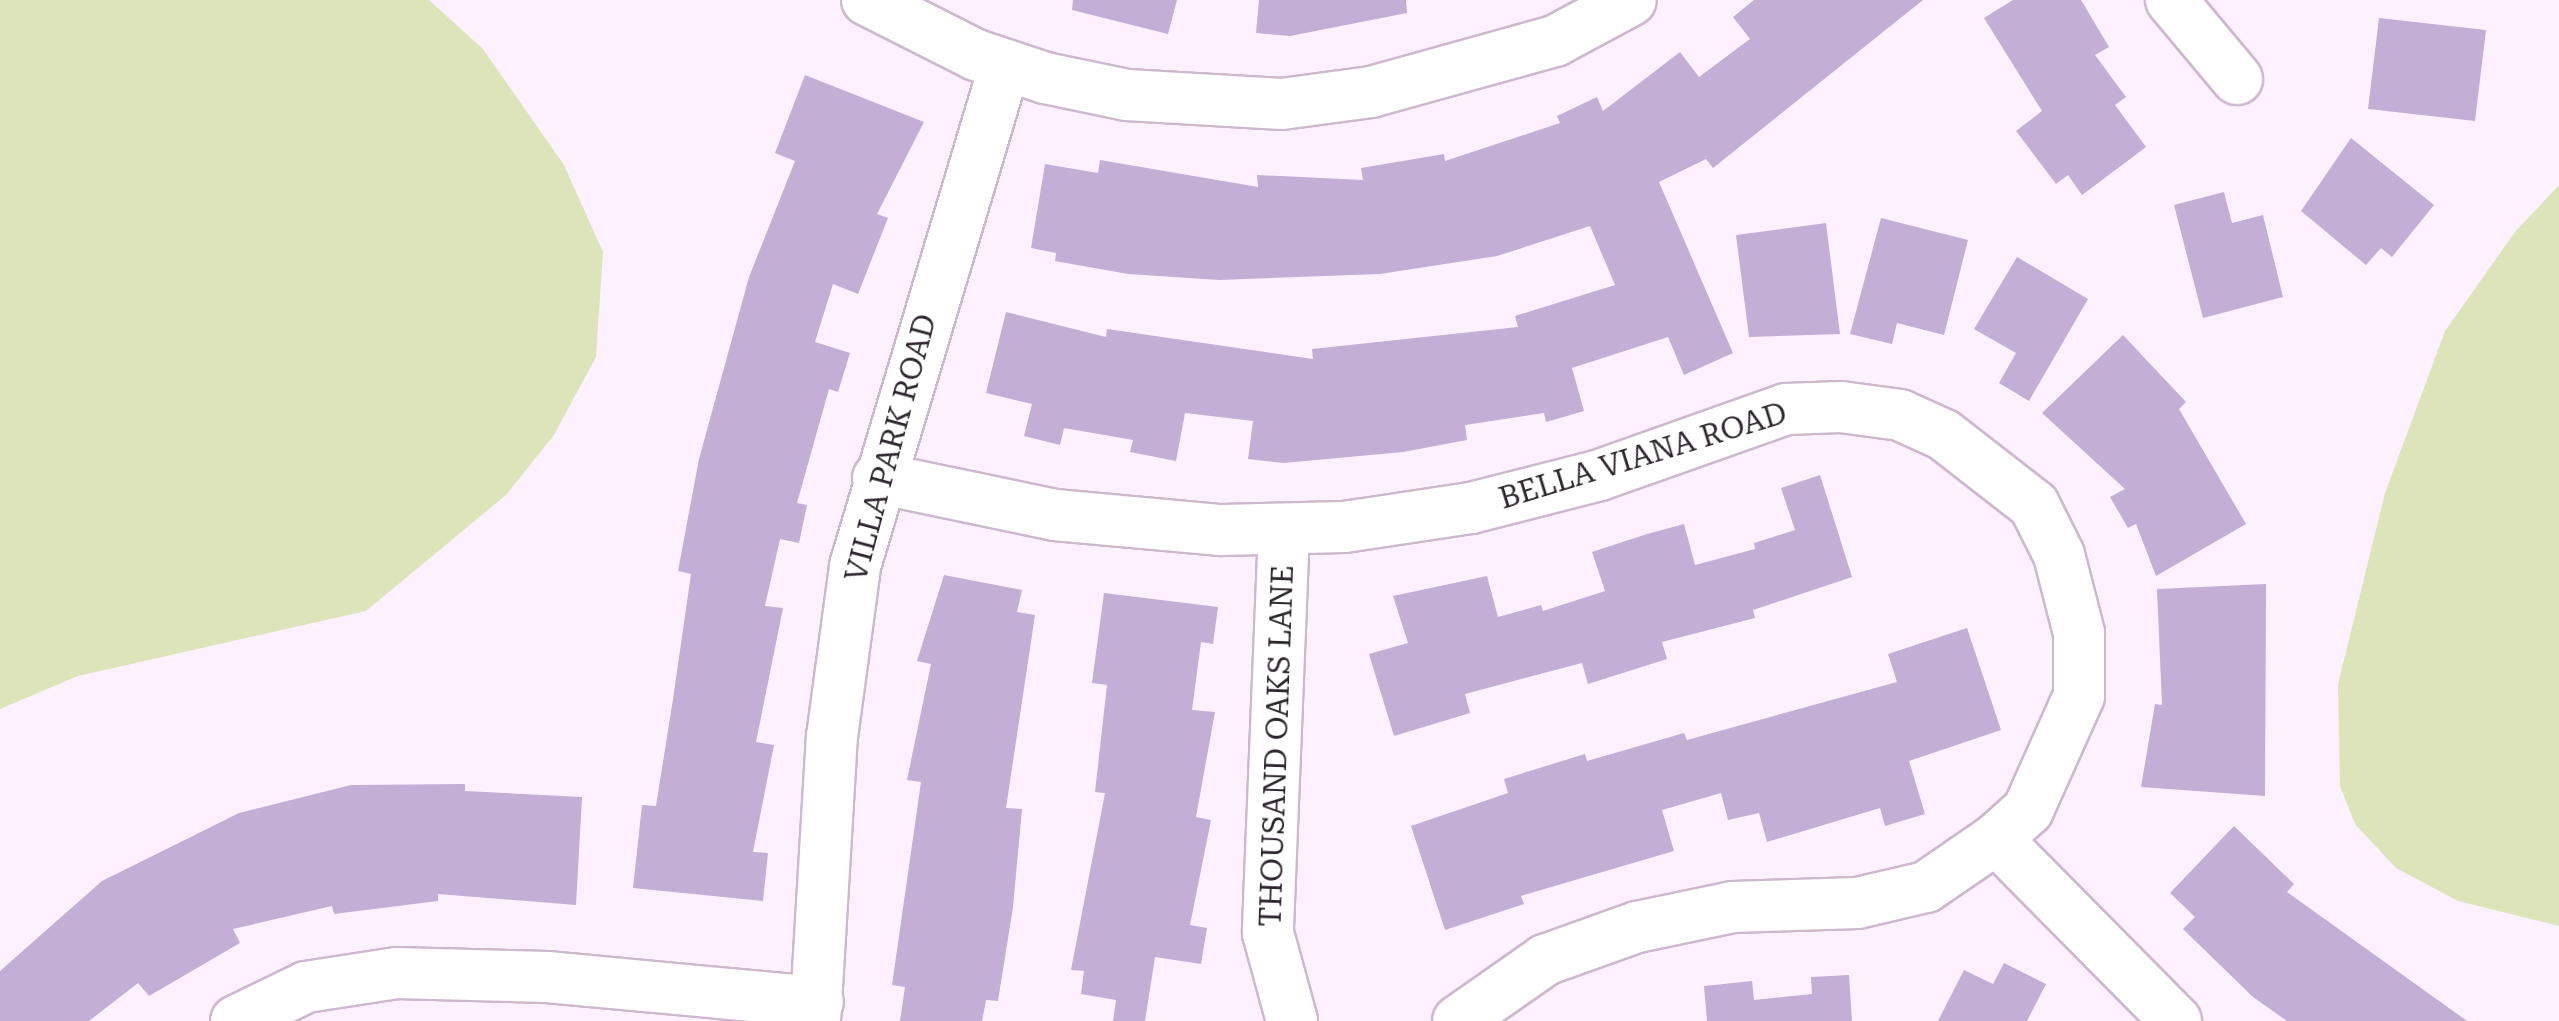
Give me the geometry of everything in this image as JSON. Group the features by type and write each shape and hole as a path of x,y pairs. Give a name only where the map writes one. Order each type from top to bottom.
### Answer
{"street":[{"path":"866,0 1006,65 1126,96 1282,104 1372,92 1556,41 1631,0"},
{"path":"2171,0 2237,78"},
{"name":"VILLA PARK ROAD","path":"817,1012 832,736 854,566 1006,65"},
{"name":"BELLA VIANA ROAD","path":"878,478 1055,515 1284,528 1472,508 1597,476 1786,409 1900,415 1944,435 2034,505 2059,555 2079,633 2079,696 2058,754 2028,810 1996,839 1926,887 1857,903 1734,907 1638,928 1545,960 1458,1021"},
{"name":"THOUSAND OAKS LANE","path":"1284,528 1268,933 1292,1021"},
{"path":"1996,839 2176,1021"},
{"path":"236,1021 306,987 397,973 547,977 817,1012"}],"green space":[{"path":"0,0 429,0 483,49 564,165 603,252 596,357 554,435 506,495 366,611 78,676 0,709"},
{"path":"2559,185 2559,926 2458,901 2396,868 2355,824 2340,786 2338,684 2385,493 2445,331 2515,232"}],"building":[{"path":"1073,0 1177,0 1168,34 1072,10"},
{"path":"1259,0 1406,0 1407,13 1290,36 1256,33"},
{"path":"1754,0 1923,0 1713,168 1706,159 1659,182 1733,353 1684,375 1668,337 1572,368 1584,411 1546,422 1544,413 1465,425 1467,440 1403,452 1284,463 1248,459 1253,421 1185,413 1176,461 1130,452 1133,440 1064,428 1060,445 1024,436 1032,404 986,393 1006,312 1106,337 1107,329 1313,359 1312,349 1518,327 1515,316 1615,285 1590,226 1497,256 1380,274 1219,280 1128,274 1055,261 1056,253 1031,248 1045,164 1098,173 1100,160 1258,187 1257,175 1363,180 1361,168 1444,154 1445,161 1560,123 1557,116 1597,97 1603,111 1680,52 1699,77 1750,39 1733,17"},
{"path":"2013,0 2081,0 2109,47 2095,55 2126,97 2115,105 2146,147 2082,195 2068,175 2056,184 2016,131 2042,111 1984,18"},
{"path":"2379,18 2486,30 2475,121 2368,109"},
{"path":"805,75 924,122 877,214 888,218 858,294 833,284 815,342 850,353 838,392 829,389 797,503 807,505 799,543 780,539 765,606 783,608 756,742 774,745 753,852 768,853 763,901 633,888 642,805 656,806 673,699 691,574 678,571 699,459 749,277 795,161 775,153"},
{"path":"2351,138 2434,205 2392,257 2381,248 2366,265 2301,211"},
{"path":"2224,192 2232,223 2263,215 2283,297 2203,318 2174,205"},
{"path":"1881,218 1968,240 1944,335 1897,323 1892,344 1850,334"},
{"path":"1826,223 1840,334 1749,337 1736,235"},
{"path":"2017,257 2088,299 2029,401 1999,383 2016,353 1974,329"},
{"path":"2123,335 2186,402 2179,409 2246,524 2156,576 2136,524 2128,528 2110,497 2125,489 2042,413"},
{"path":"1820,475 1852,577 1753,610 1755,618 1662,642 1667,659 1588,684 1582,663 1465,694 1470,713 1394,736 1369,654 1408,643 1393,596 1487,576 1498,617 1541,605 1543,611 1605,591 1592,552 1647,534 1684,524 1695,565 1755,549 1754,543 1795,530 1781,488"},
{"path":"944,575 1022,590 1017,612 1035,615 1006,808 1022,809 1013,907 998,1001 986,1000 982,1021 900,1021 905,987 892,985 921,782 907,780 931,664 917,661"},
{"path":"2266,584 2265,796 2141,787 2155,704 2162,705 2157,589"},
{"path":"1104,593 1218,607 1213,644 1201,642 1192,710 1215,712 1196,817 1211,820 1190,925 1207,928 1201,964 1155,957 1145,1021 1113,1021 1116,1000 1081,994 1084,971 1071,970 1105,793 1095,792 1107,685 1092,683"},
{"path":"1967,628 2001,730 1909,761 1925,814 1885,826 1880,808 1767,842 1759,813 1728,820 1721,793 1662,810 1674,851 1521,896 1524,904 1445,930 1411,826 1508,793 1504,779 1585,754 1587,761 1684,733 1687,740 1897,682 1888,654"},
{"path":"465,784 465,791 582,797 576,905 438,894 438,901 334,914 332,906 233,929 240,943 149,996 138,983 89,1021 0,1021 0,971 102,881 239,813 351,785"},
{"path":"2234,826 2294,884 2287,892 2467,1021 2287,1021 2253,997 2183,929 2195,917 2170,893"},
{"path":"2004,963 2046,984 2027,1021 1938,1021 1964,970 1993,984"},
{"path":"1849,975 1852,1021 1707,1021 1704,986 1752,981 1754,1000 1812,994 1811,977"}]}
